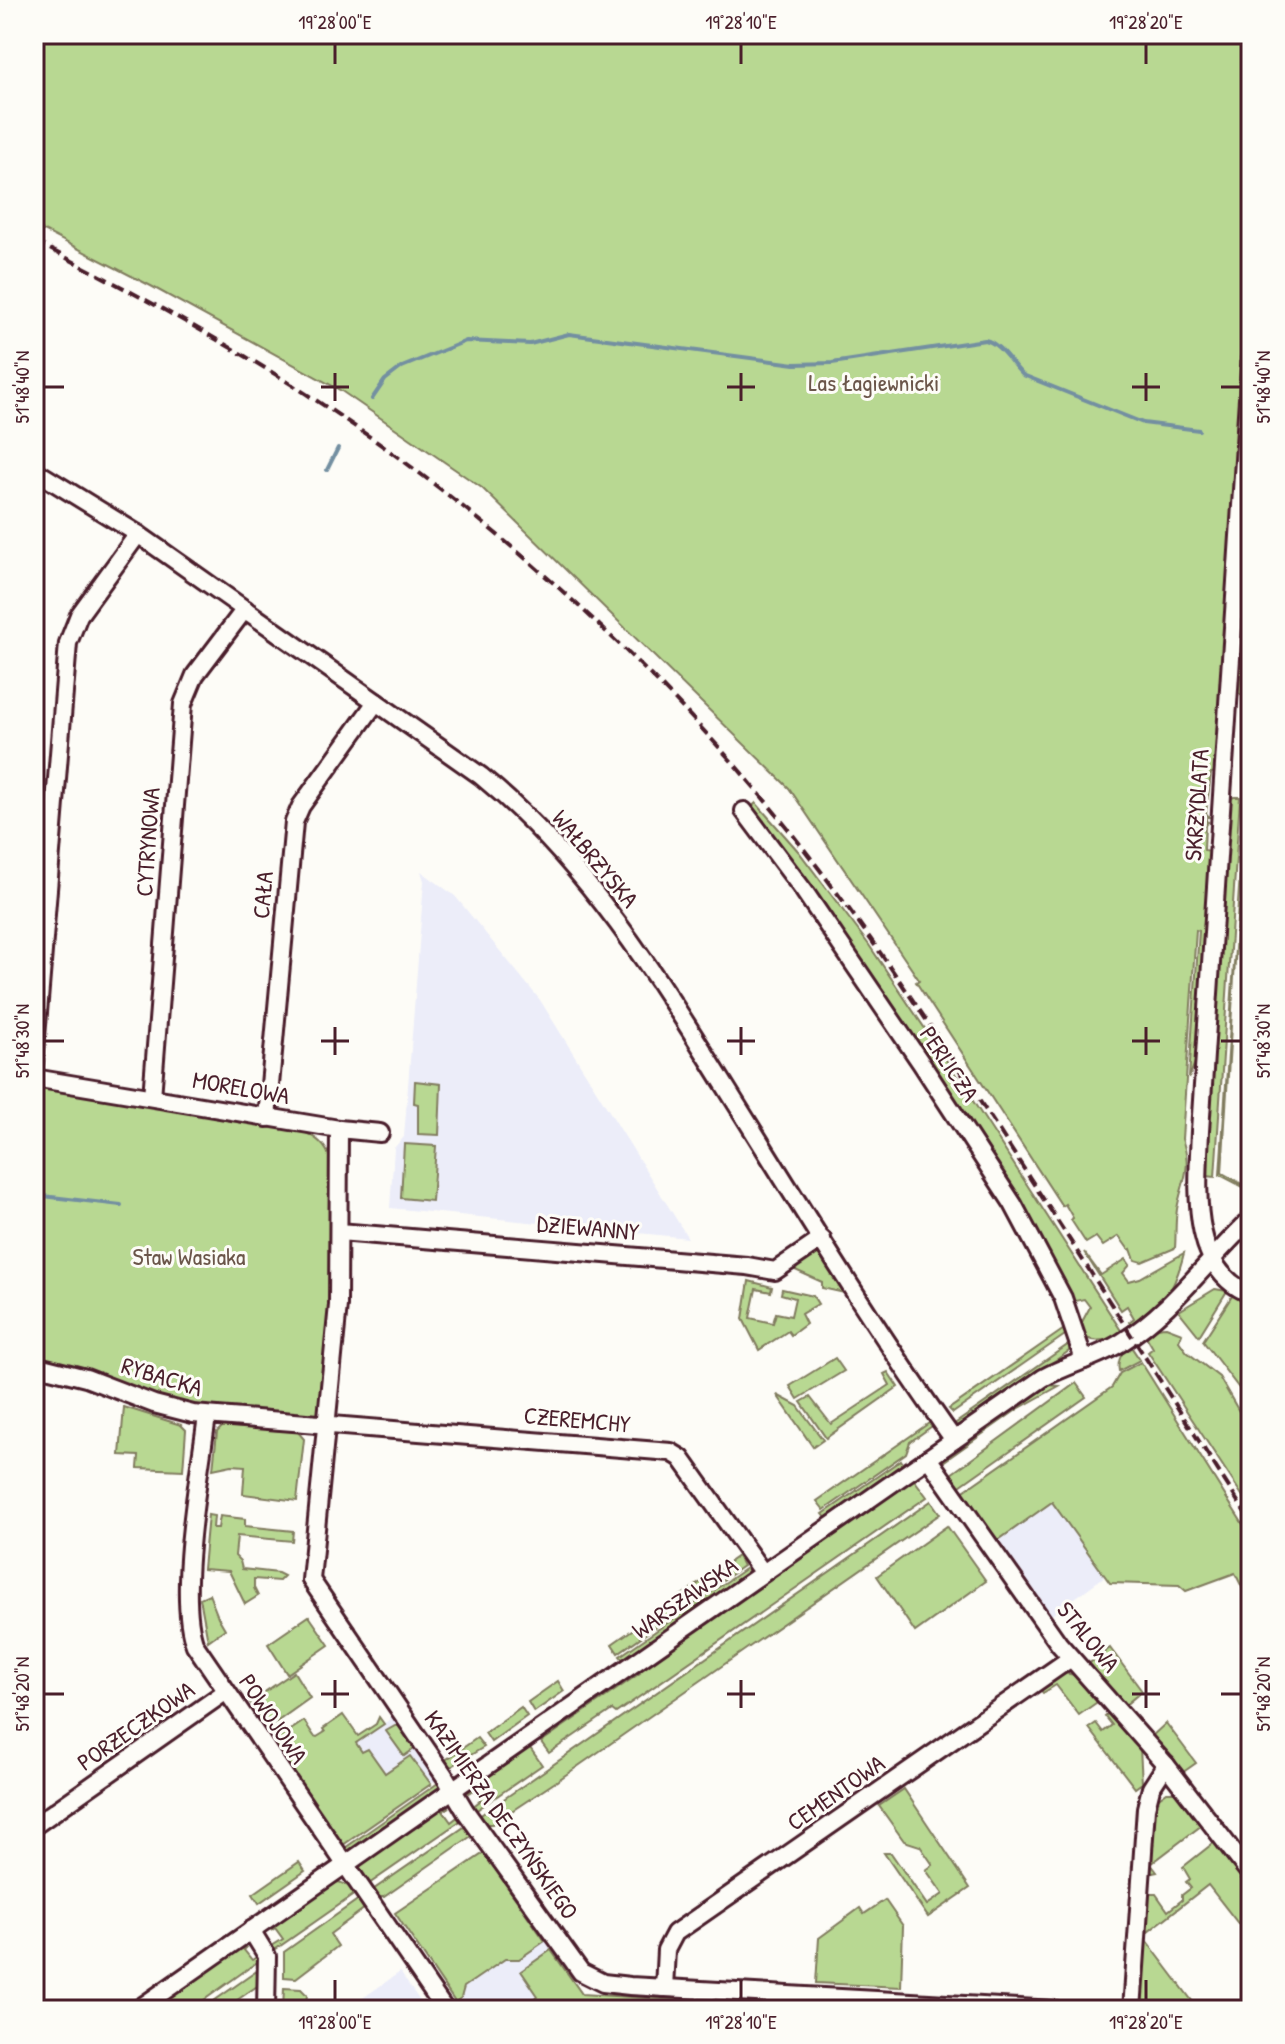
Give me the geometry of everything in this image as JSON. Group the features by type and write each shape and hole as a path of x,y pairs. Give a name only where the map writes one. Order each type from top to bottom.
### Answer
{"street":[{"name":"SKRZYDLATA","path":"1212,1258 1198,1210 1200,1131 1247,472 1251,353"},
{"name":"WAŁBRZYSKA","path":"34,470 138,534 481,776 519,807 572,865 654,973 822,1239 954,1440"},
{"path":"34,1062 68,643 79,615 138,534"},
{"name":"CYTRYNOWA","path":"152,1097 183,704 195,675 245,609"},
{"name":"CAŁA","path":"267,1118 294,822 301,806 376,702"},
{"name":"PERLICZA","path":"744,811 804,891 1013,1204 1063,1298 1084,1360"},
{"name":"MORELOWA","path":"34,1078 267,1118 380,1133"},
{"path":"339,1129 339,1232"},
{"name":"WARSZAWSKA","path":"137,2010 1043,1378 1120,1344 1177,1298 1251,1219"},
{"name":"DZIEWANNY","path":"339,1232 747,1266 775,1271 822,1239"},
{"name":"KAZIMIERZA DECZYŃSKIEGO","path":"339,1232 338,1305 311,1580 452,1790 581,1972 603,1983 664,1988 1055,2010"},
{"path":"1212,1258 1230,1284 1251,1294"},
{"name":"RYBACKA","path":"34,1365 97,1381 168,1408 207,1416 326,1425"},
{"name":"POWOJOWA","path":"207,1416 191,1548 188,1616 195,1645 445,2010"},
{"name":"CZEREMCHY","path":"326,1425 671,1452 681,1458 763,1573"},
{"name":"STALOWA","path":"928,1458 1071,1658 1166,1765 1251,1875"},
{"name":"CEMENTOWA","path":"664,1988 666,1950 675,1933 1071,1658"},
{"name":"PORZECZKOWA","path":"34,1826 225,1692"},
{"path":"1132,2010 1146,1808 1151,1788 1166,1765"},
{"path":"251,1930 267,1956 266,2010"}],"shaded area":[{"path":"421,871 455,896 540,1000 688,1238 390,1208 394,1148 404,1137 424,881"},
{"path":"1052,1501 1105,1576 1049,1617 997,1541"},
{"path":"392,1710 439,1778 398,1806 355,1743 389,1720"},
{"path":"484,1853 582,1994 624,1997 623,2010 460,2010 395,1913"},
{"path":"400,1972 426,2010 367,2010 360,2000"}],"green space":[{"name":"Las Łagiewnicki","path":"34,34 1251,34 1251,237 1216,772 1211,773 1206,813 1209,817 1206,817 1208,822 1205,825 1204,850 1211,851 1197,1057 1189,1078 1199,931 1196,930 1182,1139 1187,1167 1177,1209 1175,1248 1142,1262 1135,1260 1131,1249 1119,1236 1103,1246 1096,1237 1086,1243 1065,1204 1062,1206 916,982 919,980 789,788 482,488 340,390 34,226"},
{"path":"1241,651 1249,652 1246,696 1236,693"},
{"path":"1240,797 1215,1177 1207,1176 1207,1131 1229,800"},
{"path":"1245,798 1222,1173 1251,1191 1220,1175"},
{"path":"756,803 799,852 869,945 1122,1332 1131,1326 1129,1322 1134,1318 1127,1306 1121,1310 1084,1252 1101,1275 1126,1259 1130,1265 1123,1273 1129,1281 1184,1253 1169,1294 1148,1317 1124,1333 1111,1338 1087,1338 1077,1331 1090,1307 1084,1299 1070,1302 748,810"},
{"path":"415,1081 441,1084 439,1135 418,1134"},
{"name":"Staw Wasiaka","path":"34,1086 306,1133 323,1145 331,1164 334,1291 319,1414 316,1417 171,1402 34,1358"},
{"path":"404,1144 436,1146 432,1201 401,1198"},
{"path":"815,1253 823,1254 849,1294 822,1288 822,1282 793,1269"},
{"path":"749,1281 772,1287 771,1292 756,1289 750,1318 773,1323 776,1313 791,1316 795,1298 781,1294 782,1289 813,1296 818,1304 801,1314 806,1324 791,1335 788,1331 759,1350 743,1319"},
{"path":"1215,1289 1227,1291 1199,1336 1179,1311"},
{"path":"1234,1293 1251,1300 1251,1341 1241,1368 1251,1380 1251,1404 1203,1341"},
{"path":"1067,1327 1065,1335 953,1413 949,1409"},
{"path":"1166,1327 1182,1333 1179,1341 1187,1352 1219,1377 1251,1432 1251,1509 1148,1352 1153,1348 1146,1336 1130,1345 1140,1360 1119,1371 1121,1355 1133,1341 1150,1331"},
{"path":"1069,1344 1069,1351 961,1426 953,1425"},
{"path":"835,1358 844,1371 798,1399 790,1386"},
{"path":"1141,1362 1251,1537 1251,1634 1245,1624 1247,1597 1235,1573 1186,1591 1179,1585 1110,1583 1052,1502 997,1541 961,1493 1112,1387 1120,1373"},
{"path":"888,1372 898,1387 826,1438 801,1402 810,1397 831,1424 890,1385 884,1374"},
{"path":"1076,1383 1086,1397 957,1488 951,1474"},
{"path":"1048,1385 1059,1386 1018,1409 943,1462 944,1457"},
{"path":"777,1395 798,1406 823,1440 813,1447"},
{"path":"124,1407 181,1425 186,1430 183,1470 138,1468 139,1456 120,1455"},
{"path":"932,1421 935,1424 910,1442 906,1453 824,1510 817,1501"},
{"path":"223,1426 298,1432 304,1439 297,1501 243,1494 245,1466 213,1469 217,1432"},
{"path":"901,1460 904,1465 827,1519 823,1514"},
{"path":"913,1478 927,1497 616,1713 612,1710 549,1753 541,1742 640,1673 637,1668"},
{"path":"931,1501 940,1514 492,1824 485,1824 478,1817"},
{"path":"208,1515 214,1516 213,1528 218,1528 220,1516 245,1519 245,1526 293,1531 292,1541 237,1536 235,1556 242,1569 284,1576 279,1581 254,1579 258,1596 245,1604 229,1571 203,1569"},
{"path":"947,1526 986,1581 915,1632 877,1576"},
{"path":"738,1556 743,1566 618,1653 612,1644"},
{"path":"749,1566 747,1575 624,1661 620,1656"},
{"path":"209,1594 225,1629 208,1641 200,1598"},
{"path":"309,1616 329,1645 287,1674 268,1644"},
{"path":"1110,1648 1142,1691 1124,1706 1087,1665"},
{"path":"294,1672 310,1698 268,1728 250,1702"},
{"path":"1063,1673 1076,1675 1097,1698 1096,1703 1079,1715 1056,1685 1043,1693 1040,1689"},
{"path":"558,1681 564,1691 534,1712 528,1702"},
{"path":"521,1707 527,1716 491,1742 485,1733"},
{"path":"1111,1711 1140,1748 1142,1783 1135,1788 1089,1728 1096,1723 1103,1732 1112,1725 1105,1716"},
{"path":"343,1715 358,1736 376,1724 379,1717 384,1724 356,1743 362,1752 368,1749 385,1773 410,1756 431,1784 340,1847 270,1744 304,1721 317,1737"},
{"path":"1166,1723 1196,1763 1182,1773 1152,1736"},
{"path":"402,1725 417,1747 404,1756 386,1731"},
{"path":"477,1738 484,1747 449,1768 444,1761"},
{"path":"528,1745 542,1765 474,1812 471,1808 481,1800 474,1790 468,1793 472,1786"},
{"path":"441,1781 439,1790 353,1850 342,1850"},
{"path":"904,1789 970,1888 928,1917 884,1853 891,1853 927,1905 943,1894 926,1870 933,1865 920,1846 904,1841 879,1806"},
{"path":"1167,1792 1177,1792 1202,1825 1151,1864 1157,1872 1148,1874 1156,1800"},
{"path":"449,1807 443,1811 451,1822 460,1815 463,1819 366,1886 358,1872 362,1863 440,1808"},
{"path":"467,1825 470,1837 384,1897 375,1897 370,1892"},
{"path":"1216,1841 1251,1886 1251,1940 1208,1885 1144,1935 1146,1894 1156,1894 1168,1911 1191,1888 1186,1882 1190,1879 1183,1867"},
{"path":"484,1853 545,1941 519,1959 505,1959 464,1987 461,1998 455,2002 395,1913"},
{"path":"299,1862 305,1871 259,1903 253,1894"},
{"path":"333,1883 351,1887 355,1894 273,1951 272,1946 283,1939 275,1928 271,1931 276,1923"},
{"path":"359,1899 365,1908 330,1934 338,1946 296,1978 284,1977 284,1952"},
{"path":"885,1900 903,1926 901,1987 816,1983 819,1938 860,1908 864,1914"},
{"path":"1144,1937 1199,2010 1140,2010"},
{"path":"246,1948 244,1950 252,1960 258,1956 260,1960 190,2010 151,2010 237,1950"},
{"path":"551,1950 582,1994 679,2000 679,2010 532,2010 528,2004 538,1996 521,1971"},
{"path":"261,1968 260,1984 223,2010 201,2010"},
{"path":"284,1988 301,1989 307,1995 305,2010 283,2010"},
{"path":"691,2001 787,2006 786,2010 691,2010"}],"waterway":[{"path":"372,399 385,380 402,367 466,341 530,344 569,334 795,364 832,363 985,340 1000,349 1023,375 1143,423 1199,430"},
{"path":"327,470 338,448"},
{"path":"34,1195 121,1205"}],"railway":[{"path":"34,241 262,366 353,425 468,510 522,556 576,603 678,703 801,845 871,939 1002,1135 1251,1522"}]}
